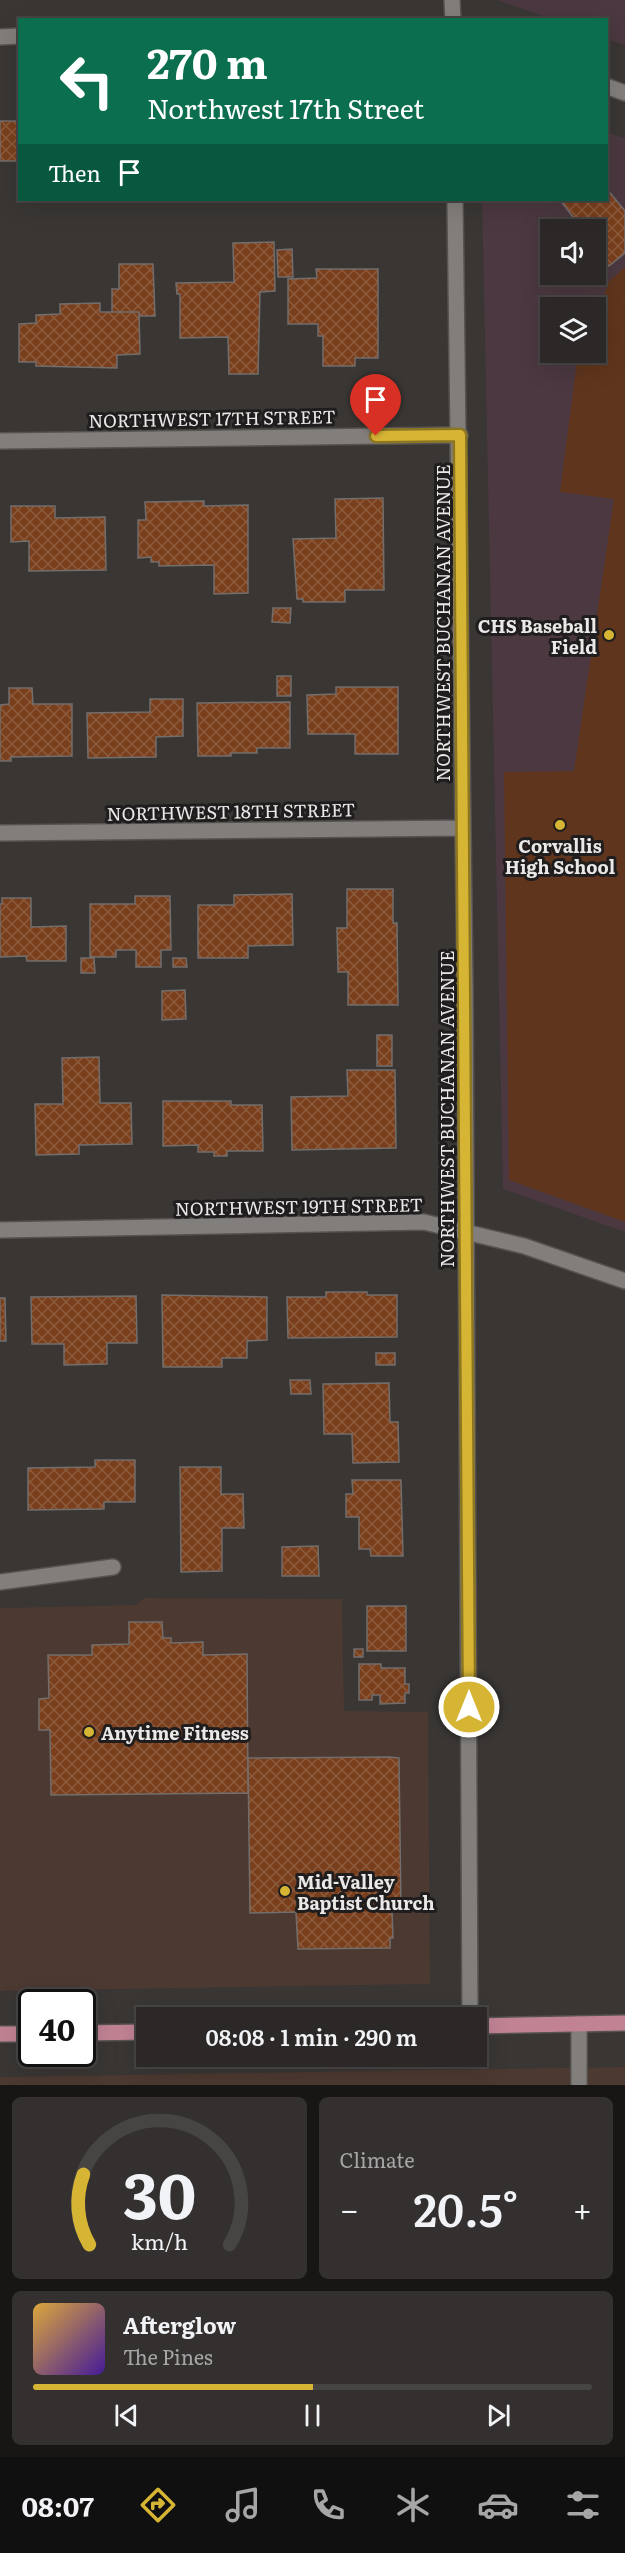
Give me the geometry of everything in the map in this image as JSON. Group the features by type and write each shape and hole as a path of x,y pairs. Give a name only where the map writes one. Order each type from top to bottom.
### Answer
{"main road":[{"path":"487,2026 625,2024"},
{"path":"96,2033 136,2032"},
{"path":"0,2034 18,2034"}],"street":[{"path":"452,0 453,18"},
{"path":"0,37 18,36"},
{"path":"608,87 625,93"},
{"name":"NORTHWEST BUCHANAN AVENUE","path":"456,201 460,435 470,2007"},
{"name":"NORTHWEST 17TH STREET","path":"0,441 460,435"},
{"name":"NORTHWEST 18TH STREET","path":"0,833 463,828"},
{"name":"NORTHWEST 19TH STREET","path":"0,1230 424,1222 524,1246 625,1281"},
{"path":"0,1582 113,1567"},
{"path":"579,2024 579,2085"}],"shaded area":[{"path":"497,0 625,0 625,45 608,40 608,18 549,18"},
{"name":"Corvallis High School","path":"608,133 625,138 625,1232 503,1189 482,201 608,201"},
{"path":"625,267 625,1222 509,1180 504,772 574,771 614,499 560,492 577,363 606,363 604,297 608,282"},
{"path":"144,1598 342,1599 344,1711 428,1712 430,1984 0,1991 0,1608 136,1605"},
{"path":"625,2067 625,2085 0,2085 0,2077"}],"building":[{"path":"0,121 18,121 18,161 0,161"},
{"path":"608,190 625,211 625,253 609,266 606,262 606,219 575,219 561,201 608,201"},
{"path":"274,242 275,291 260,292 258,374 229,374 228,337 180,338 180,294 177,294 176,283 234,282 233,243"},
{"path":"292,249 293,277 278,277 277,250"},
{"path":"119,264 153,264 155,316 140,316 139,312 112,312 112,289 119,289"},
{"path":"316,269 378,269 378,358 355,358 355,366 323,366 323,336 318,336 318,324 288,324 288,279 317,278"},
{"path":"100,303 100,312 139,312 140,354 117,355 117,368 36,366 36,362 19,362 19,324 36,323 36,315 60,314 60,304"},
{"path":"383,498 384,590 345,590 345,602 303,602 303,599 297,599 293,539 336,538 335,499"},
{"path":"204,501 204,506 248,505 248,593 214,594 214,565 159,566 159,562 151,562 151,557 138,558 138,520 146,520 145,502"},
{"path":"11,506 55,506 55,518 105,517 106,570 29,571 29,541 11,542"},
{"path":"273,608 291,608 290,623 272,622"},
{"path":"277,676 291,676 291,696 277,696"},
{"path":"336,687 398,687 398,754 355,754 355,734 308,734 307,695 336,694"},
{"path":"9,688 32,688 33,704 72,704 72,756 11,757 11,761 0,761 0,705 9,704"},
{"path":"150,699 183,699 183,736 156,737 156,757 88,758 87,713 150,712"},
{"path":"290,702 290,748 257,748 257,753 231,753 231,756 198,756 197,703"},
{"path":"347,889 393,889 393,923 397,923 398,1005 348,1005 348,972 338,972 337,928 347,928"},
{"path":"292,894 293,945 248,946 248,958 198,958 198,905 234,905 234,895"},
{"path":"135,896 170,896 171,950 161,950 161,967 136,967 136,950 116,950 116,957 90,957 90,904 135,904"},
{"path":"2,898 31,898 31,927 66,926 66,961 27,961 26,956 0,957"},
{"path":"81,958 94,958 95,973 81,973"},
{"path":"173,958 186,958 187,967 173,967"},
{"path":"185,990 186,1019 162,1020 162,991"},
{"path":"377,1035 392,1035 392,1066 377,1066"},
{"path":"99,1057 100,1103 131,1103 132,1144 79,1145 79,1154 36,1155 35,1104 63,1104 62,1058"},
{"path":"347,1070 395,1070 396,1148 292,1150 291,1097 348,1096"},
{"path":"163,1101 231,1101 231,1105 262,1105 263,1151 227,1151 227,1156 214,1156 214,1152 198,1152 198,1145 163,1146"},
{"path":"326,1292 397,1295 397,1337 288,1338 287,1297 326,1297"},
{"path":"162,1295 267,1297 267,1340 247,1341 247,1358 222,1358 222,1367 163,1367"},
{"path":"136,1296 137,1343 107,1343 107,1364 64,1365 64,1344 32,1344 31,1297"},
{"path":"0,1298 5,1298 6,1341 0,1341"},
{"path":"376,1353 395,1353 395,1365 376,1365"},
{"path":"290,1380 310,1380 311,1394 291,1394"},
{"path":"389,1383 390,1422 398,1422 399,1462 353,1463 352,1434 324,1434 323,1384"},
{"path":"95,1460 135,1460 135,1502 104,1502 104,1509 28,1510 28,1468 95,1467"},
{"path":"180,1467 221,1467 221,1494 243,1494 244,1528 222,1528 222,1571 181,1572"},
{"path":"352,1480 401,1480 403,1556 371,1556 370,1549 359,1549 359,1517 346,1517 346,1494 353,1494"},
{"path":"318,1546 319,1576 282,1576 282,1547"},
{"path":"367,1606 406,1606 406,1651 367,1651"},
{"path":"129,1622 162,1622 163,1638 171,1638 171,1643 203,1642 203,1655 247,1654 248,1793 51,1795 50,1730 39,1730 39,1699 49,1698 48,1655 92,1655 92,1645 129,1644"},
{"path":"354,1649 363,1649 363,1657 354,1657"},
{"path":"359,1664 381,1664 381,1668 405,1668 405,1684 409,1684 409,1693 405,1693 405,1703 380,1704 380,1695 372,1695 372,1700 359,1700"},
{"path":"248,1758 399,1758 401,1910 392,1910 393,1938 390,1938 390,1948 298,1949 296,1912 250,1913"}],"place":[{"name":"CHS Baseball Field","path":"609,635"},
{"name":"Corvallis High School","path":"560,825"},
{"name":"Anytime Fitness","path":"89,1732"},
{"name":"Mid-Valley Baptist Church","path":"285,1891"}],"route":[{"path":"376,436 460,435 469,1707"}]}
